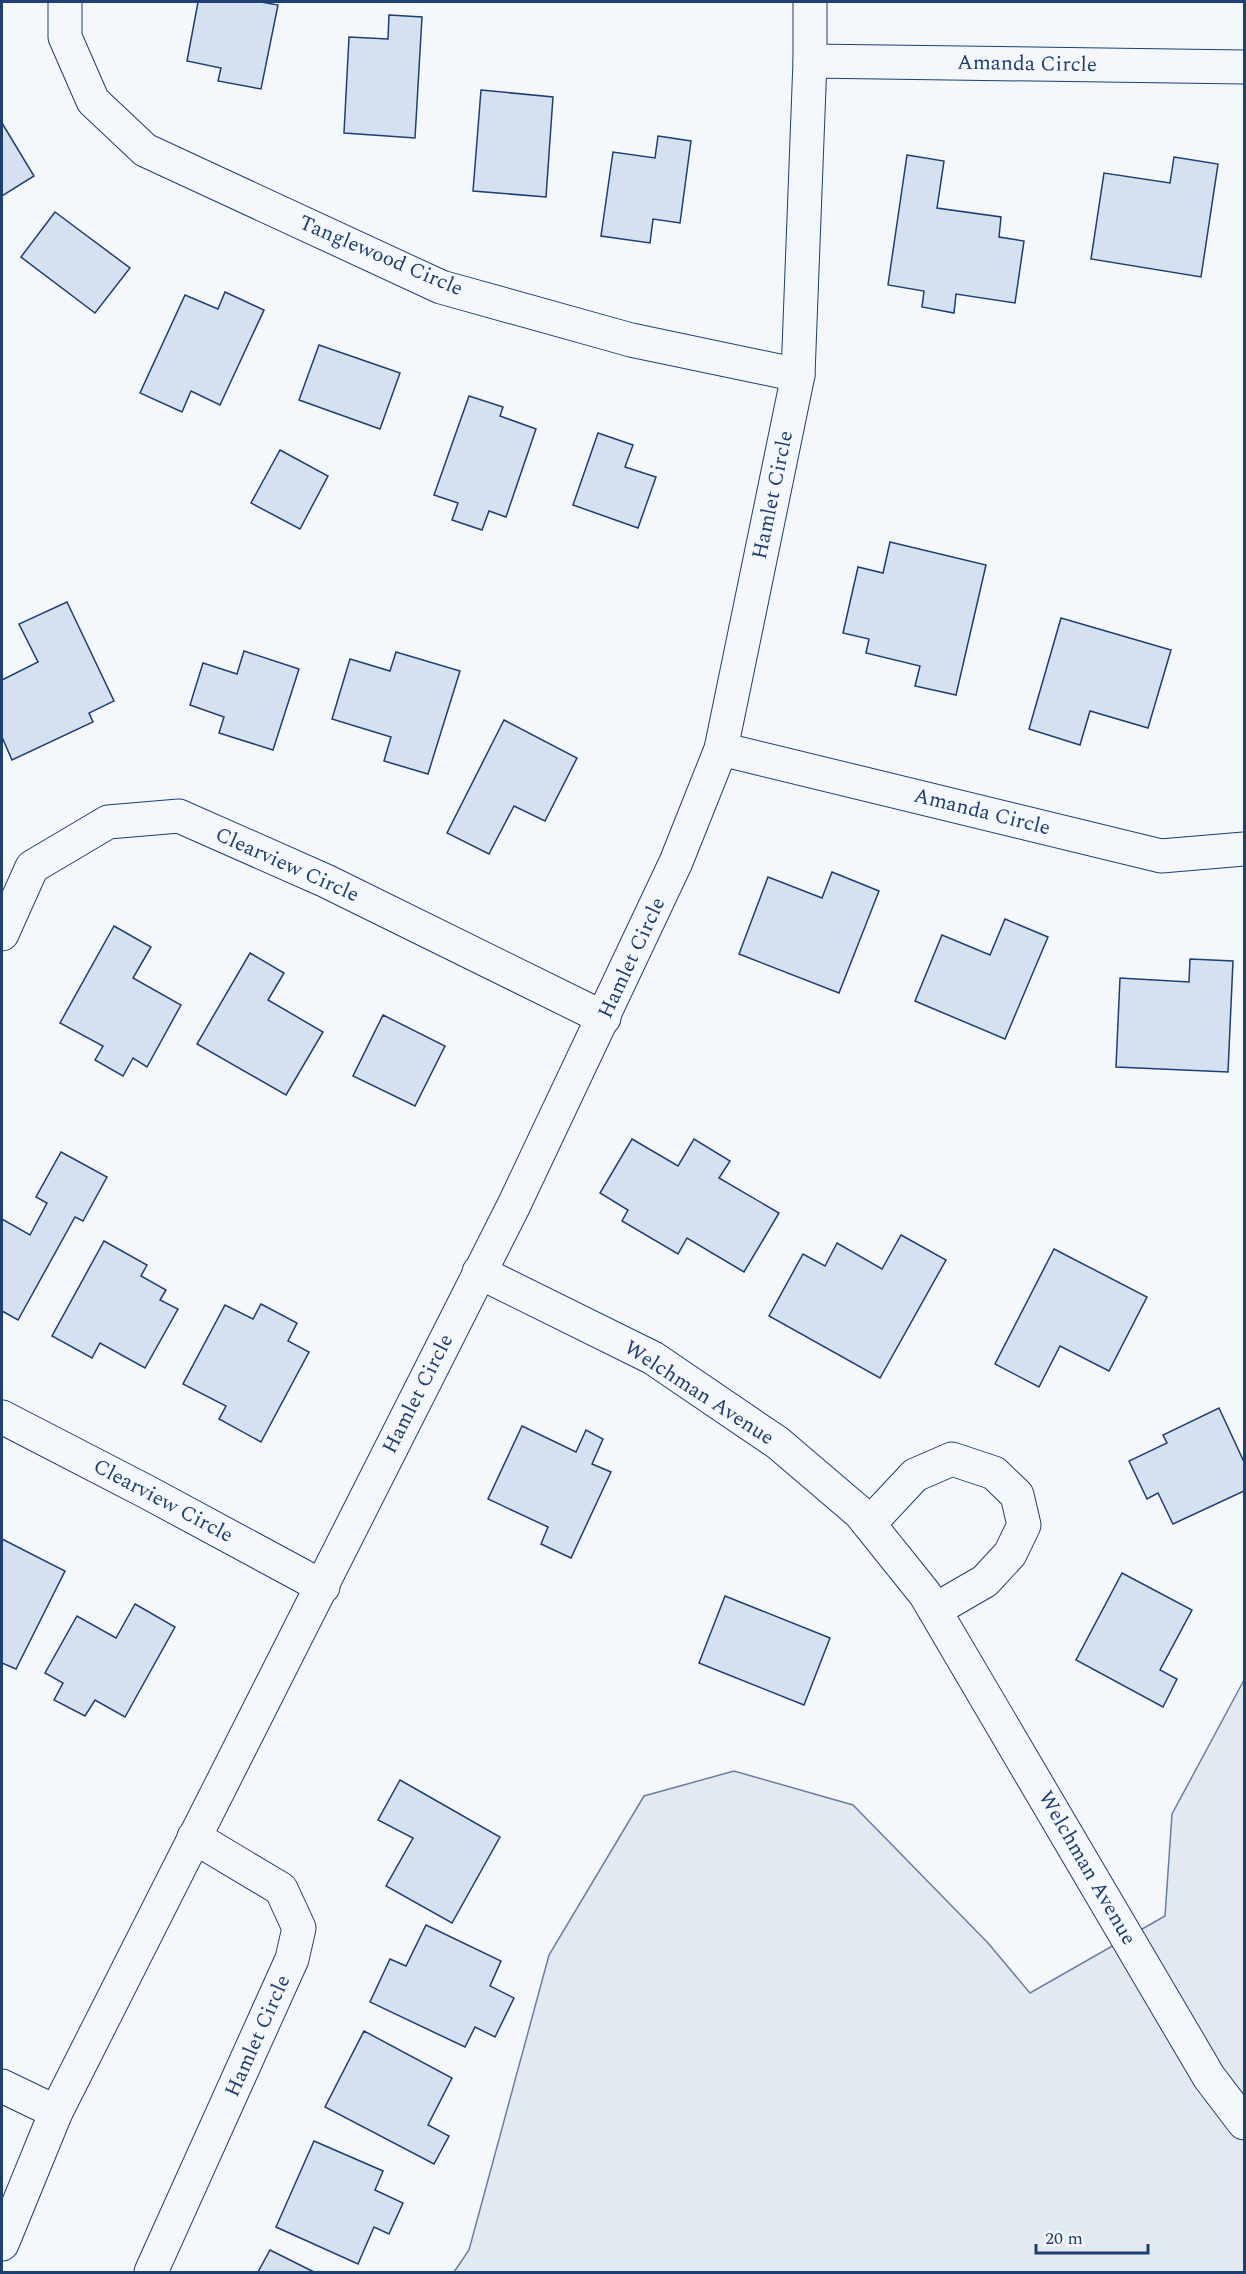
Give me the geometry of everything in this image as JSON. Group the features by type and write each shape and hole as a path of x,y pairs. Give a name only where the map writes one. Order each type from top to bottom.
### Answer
{"street":[{"name":"Tanglewood Circle","path":"65,2 65,37 93,101 145,150 441,287 631,340 798,375"},
{"name":"Hamlet Circle","path":"2,2244 56,2112 323,1587 604,1018 676,862 721,749 798,375 810,61 810,2"},
{"name":"Amanda Circle","path":"810,61 1245,67"},
{"name":"Amanda Circle","path":"721,749 1161,856 1245,849"},
{"name":"Clearview Circle","path":"2,934 32,867 108,822 179,816 326,881 604,1018"},
{"name":"Welchman Avenue","path":"479,1272 653,1358 778,1443 860,1513 925,1594 1209,2077 1245,2123"},
{"name":"Clearview Circle","path":"2,1417 323,1587"},
{"path":"869,1524 915,1475 952,1459 994,1473 1017,1495 1024,1525 1010,1554 985,1581 935,1610"},
{"name":"Hamlet Circle","path":"151,2272 292,1959 298,1928 280,1889 194,1837"},
{"path":"2,2086 56,2112"}],"shaded area":[{"path":"1244,1680 1244,2272 454,2272 469,2250 549,1955 644,1796 734,1771 853,1805 988,1943 1030,1993 1165,1916 1172,1814"}],"building":[{"path":"198,2 261,2 278,5 261,89 218,81 221,68 187,61"},
{"path":"389,15 422,17 415,138 344,133 349,37 388,39"},
{"path":"481,90 553,97 546,197 473,191"},
{"path":"2,123 34,176 2,196"},
{"path":"658,136 691,141 680,223 653,219 650,243 601,236 613,152 655,158"},
{"path":"907,155 944,161 937,208 1001,217 999,237 1024,241 1015,303 956,294 954,313 922,307 924,291 888,285"},
{"path":"1174,157 1218,164 1201,277 1091,259 1104,173 1170,183"},
{"path":"55,212 130,268 95,313 21,257"},
{"path":"225,292 264,310 220,405 191,391 182,412 140,393 185,295 218,309"},
{"path":"319,345 400,373 380,429 299,400"},
{"path":"469,396 503,407 500,416 536,429 506,517 489,511 482,530 452,520 458,503 434,495"},
{"path":"598,433 633,445 625,467 656,477 638,528 573,505"},
{"path":"280,450 328,476 300,529 251,503"},
{"path":"890,542 986,565 956,695 915,686 920,666 866,653 869,639 843,633 858,567 883,573"},
{"path":"67,602 114,701 89,713 93,722 12,760 2,737 2,680 38,662 19,624"},
{"path":"1061,618 1171,650 1148,728 1090,711 1080,745 1029,729"},
{"path":"244,651 299,669 273,750 219,733 224,717 190,705 203,663 237,674"},
{"path":"396,652 460,671 428,774 384,761 391,737 332,719 350,659 390,671"},
{"path":"504,720 577,758 545,821 514,806 489,854 447,833"},
{"path":"832,872 879,891 839,993 739,954 768,877 822,898"},
{"path":"1005,919 1048,937 1005,1039 915,1001 942,935 990,955"},
{"path":"114,926 151,947 133,978 181,1005 147,1067 133,1058 123,1076 95,1060 103,1046 60,1023"},
{"path":"250,953 284,973 268,1000 323,1032 286,1095 197,1044"},
{"path":"1190,959 1233,961 1228,1072 1116,1067 1120,978 1189,982"},
{"path":"383,1015 445,1046 415,1106 353,1076"},
{"path":"632,1139 678,1166 694,1139 730,1161 719,1178 779,1213 744,1272 687,1238 678,1254 622,1221 628,1210 600,1193"},
{"path":"61,1152 107,1177 83,1221 75,1217 18,1320 2,1311 2,1219 30,1235 47,1203 36,1197"},
{"path":"901,1235 946,1260 880,1378 769,1316 803,1254 825,1266 837,1243 882,1269"},
{"path":"104,1241 147,1265 141,1276 166,1290 160,1300 178,1309 145,1368 100,1343 92,1358 52,1336"},
{"path":"1054,1249 1147,1297 1109,1371 1060,1346 1039,1387 995,1364"},
{"path":"261,1304 297,1323 288,1341 309,1352 261,1442 219,1419 226,1406 183,1384 225,1305 253,1319"},
{"path":"1219,1408 1244,1462 1244,1491 1173,1524 1158,1493 1147,1499 1129,1461 1167,1443 1163,1435"},
{"path":"522,1426 576,1452 586,1430 603,1439 592,1464 611,1472 571,1558 541,1544 548,1527 488,1499"},
{"path":"2,1539 65,1571 16,1669 2,1663"},
{"path":"1122,1573 1192,1610 1160,1670 1177,1679 1163,1707 1076,1660"},
{"path":"725,1596 830,1638 804,1705 699,1663"},
{"path":"135,1604 175,1627 125,1717 95,1700 85,1716 54,1700 63,1683 45,1673 77,1616 116,1638"},
{"path":"400,1780 500,1837 452,1923 386,1886 413,1838 378,1820"},
{"path":"426,1925 501,1961 490,1986 514,1998 495,2037 475,2027 465,2047 370,2002 390,1959 406,1966"},
{"path":"364,2031 452,2078 428,2125 449,2136 434,2164 325,2107"},
{"path":"314,2141 383,2171 375,2190 403,2203 389,2234 374,2227 358,2264 276,2227"},
{"path":"270,2250 314,2272 258,2272"}]}
